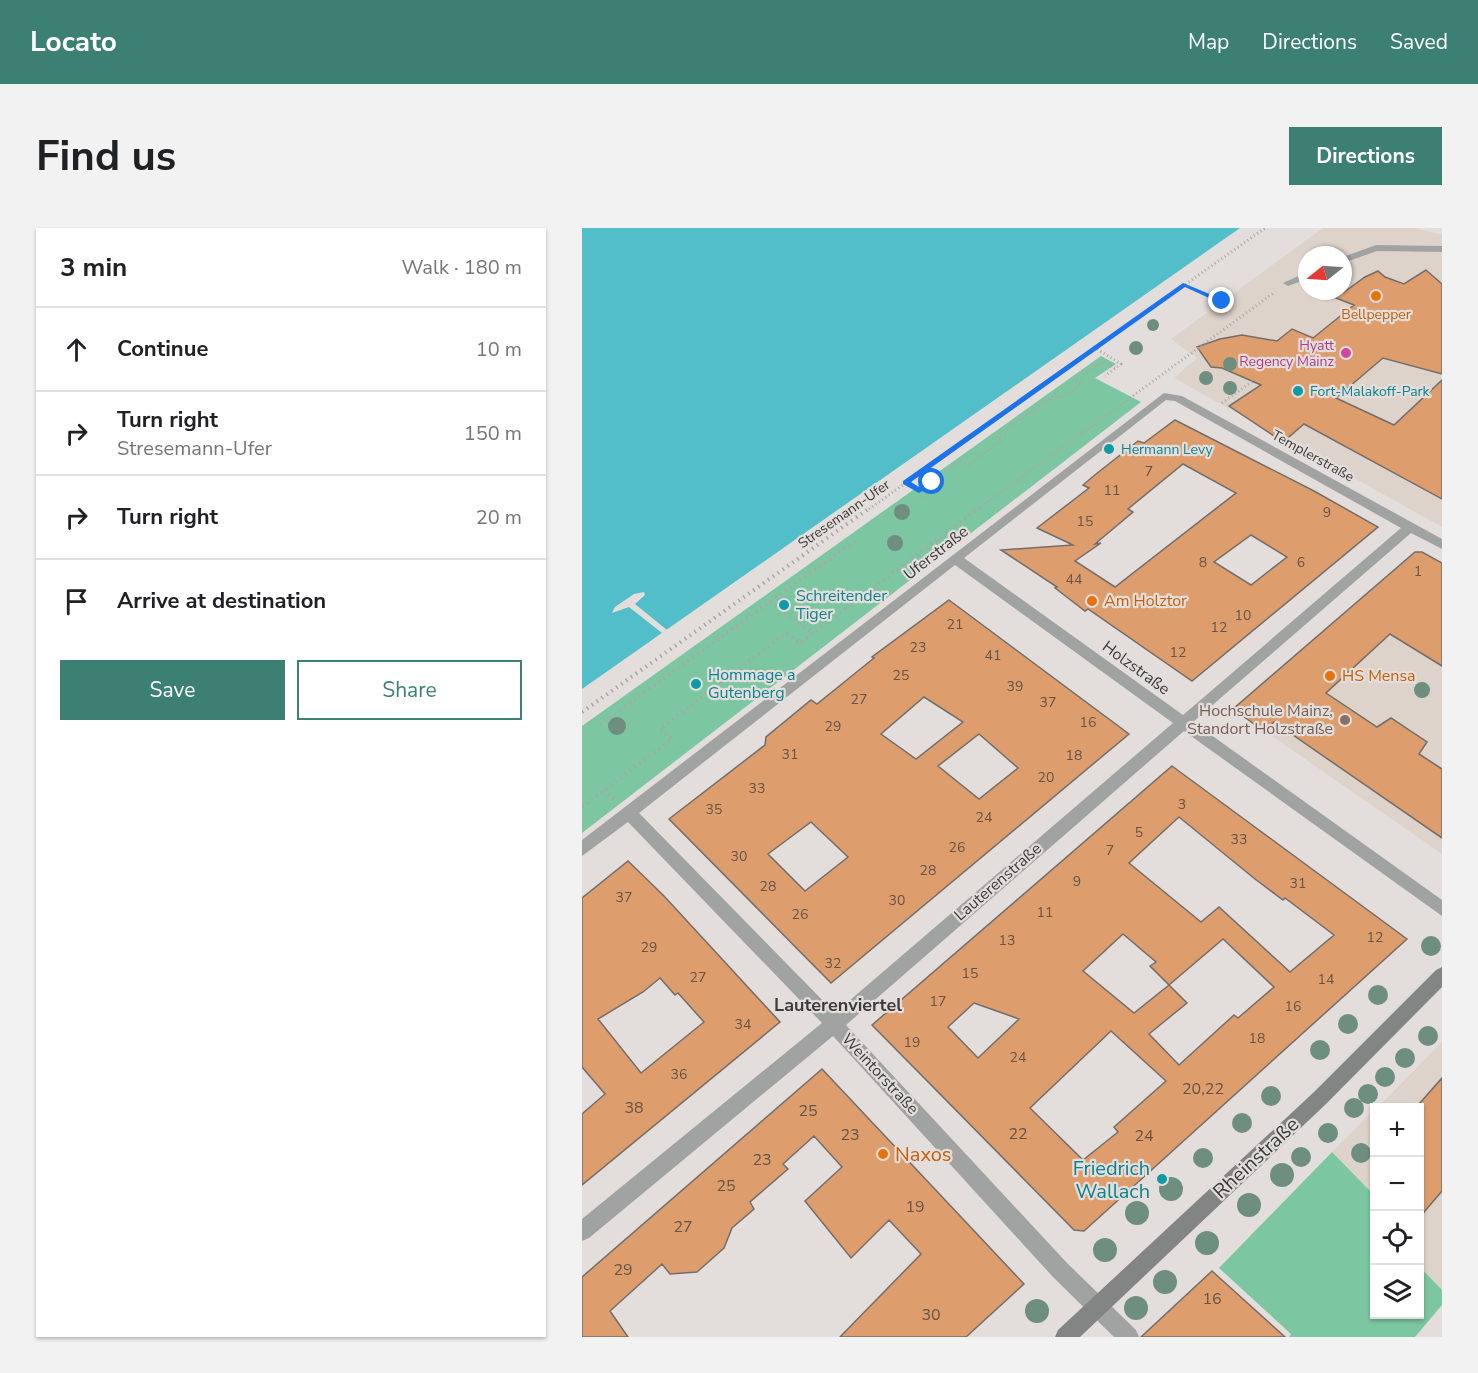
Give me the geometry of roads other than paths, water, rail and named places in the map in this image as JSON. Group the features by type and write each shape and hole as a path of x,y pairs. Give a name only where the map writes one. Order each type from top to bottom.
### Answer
{"main road":[{"name":"Rheinstraße","path":"1065,1337 1320,1098 1442,975"}],"street":[{"path":"1352,257 1376,248 1442,249"},
{"path":"1288,283 1298,279"},
{"name":"Templerstraße","path":"1168,395 1207,414 1442,545"},
{"name":"Uferstraße","path":"582,849 1168,395"},
{"name":"Lauterenstraße","path":"582,1231 834,1024 1410,527"},
{"name":"Holzstraße","path":"956,559 1442,909"},
{"name":"Weintorstraße","path":"629,813 834,1024 1097,1308 1129,1337"}],"water":[{"path":"582,228 1240,228 582,689"}],"place":[{"name":"Bellpepper","path":"1376,296"},
{"name":"Hyatt Regency Mainz","path":"1346,353"},
{"name":"Fort-Malakoff-Park","path":"1298,391"},
{"name":"Hermann Levy","path":"1109,449"},
{"name":"Am Holztor","path":"1092,601"},
{"name":"Schreitender Tiger","path":"784,605"},
{"name":"HS Mensa","path":"1330,676"},
{"name":"Hommage a Gutenberg","path":"696,684"},
{"name":"Hochschule Mainz, Standort Holzstraße","path":"1345,720"},
{"name":"Naxos","path":"883,1154"},
{"name":"Friedrich Wallach","path":"1162,1179"}],"district":[{"name":"Lauterenviertel","path":"838,1005"}]}
